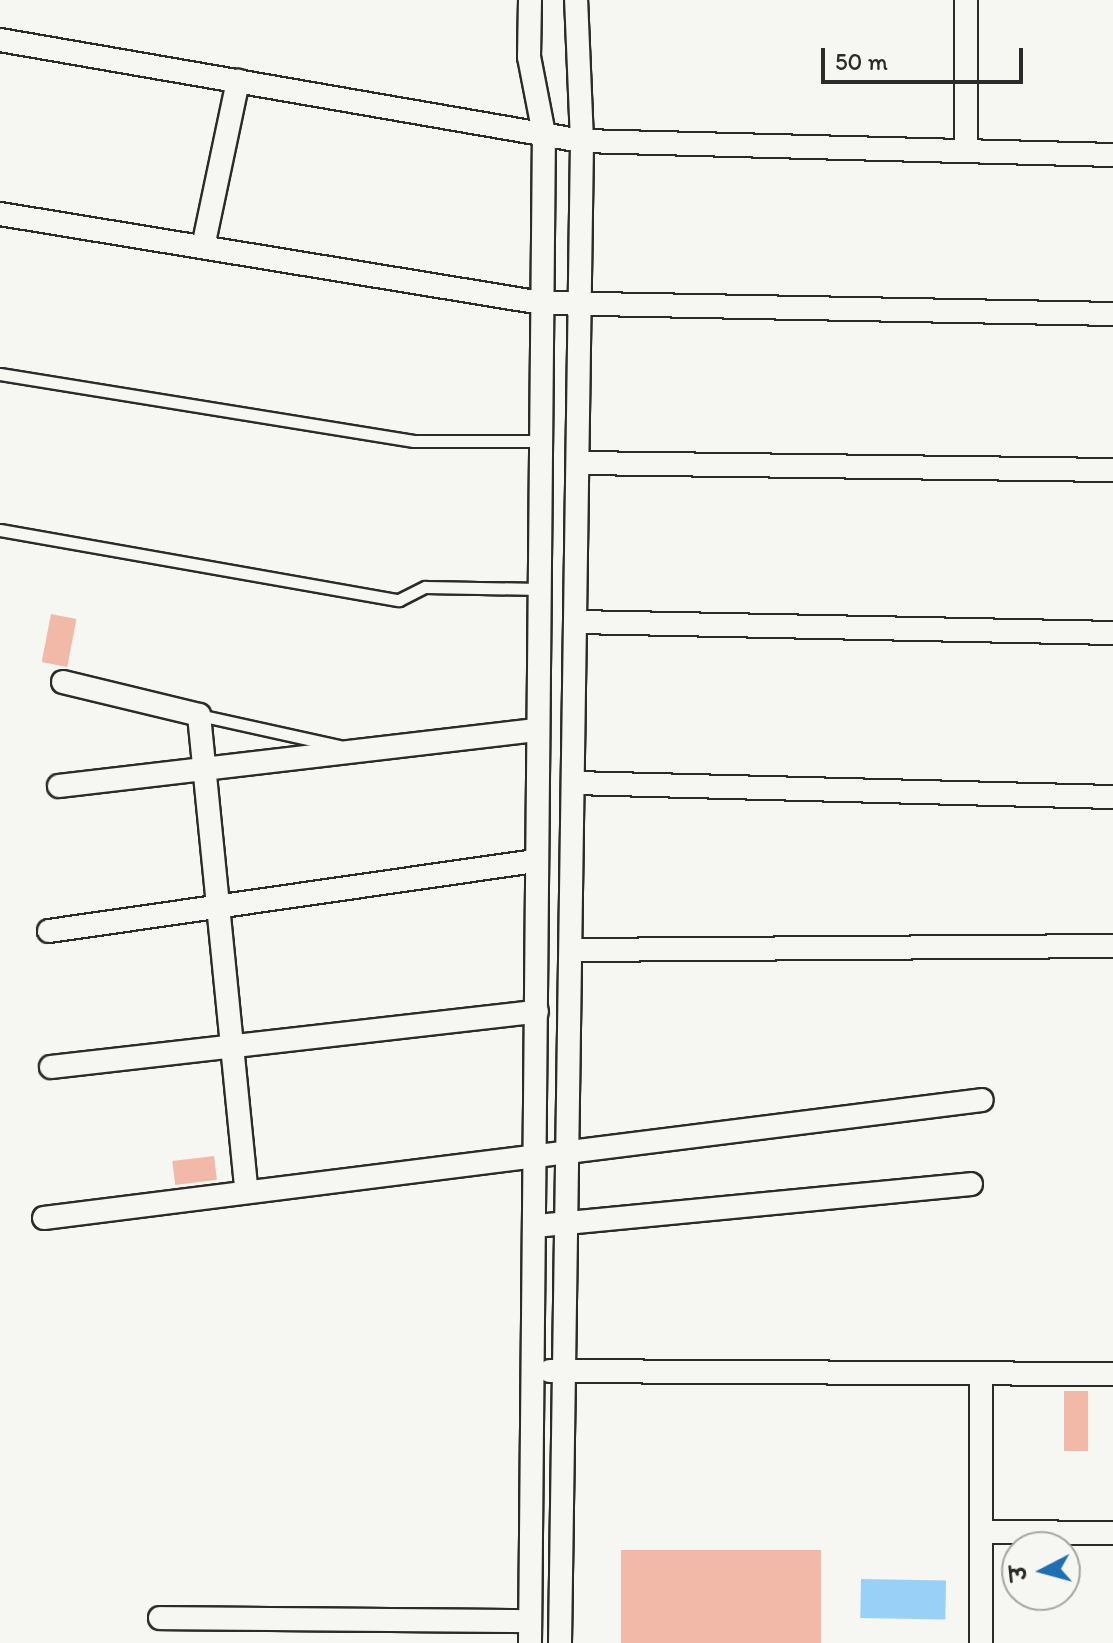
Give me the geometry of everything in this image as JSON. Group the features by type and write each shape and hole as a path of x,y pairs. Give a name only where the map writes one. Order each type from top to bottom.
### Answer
{"street":[{"path":"160,1618 530,1632 538,1154 536,861 544,134 529,57 530,0"},
{"path":"560,1643 582,141 576,0"},
{"path":"966,0 966,151"},
{"path":"0,40 582,141 1113,155"},
{"path":"203,247 238,81"},
{"path":"0,214 542,303 1113,314"},
{"path":"578,463 1113,470"},
{"path":"576,622 1113,633"},
{"path":"63,682 199,715 247,1192"},
{"path":"59,786 204,765 538,730"},
{"path":"574,783 1113,797"},
{"path":"49,931 536,861"},
{"path":"571,950 1113,946"},
{"path":"51,1067 537,1012"},
{"path":"44,1218 982,1100"},
{"path":"536,1226 971,1184"},
{"path":"533,1371 1113,1374"},
{"path":"981,1374 984,1532 981,1643"},
{"path":"984,1532 1113,1533"}],"lane":[{"path":"0,374 414,441 542,441"},
{"path":"0,530 399,600 425,587 540,589"},
{"path":"199,715 353,749"}],"water":[{"path":"861,1579 946,1580 945,1619 860,1618"}],"building":[{"path":"51,614 77,619 67,667 42,662"},
{"path":"214,1156 217,1180 175,1185 172,1161"},
{"path":"1064,1391 1088,1391 1088,1451 1064,1451"},
{"path":"621,1550 821,1550 821,1643 621,1643"}]}
